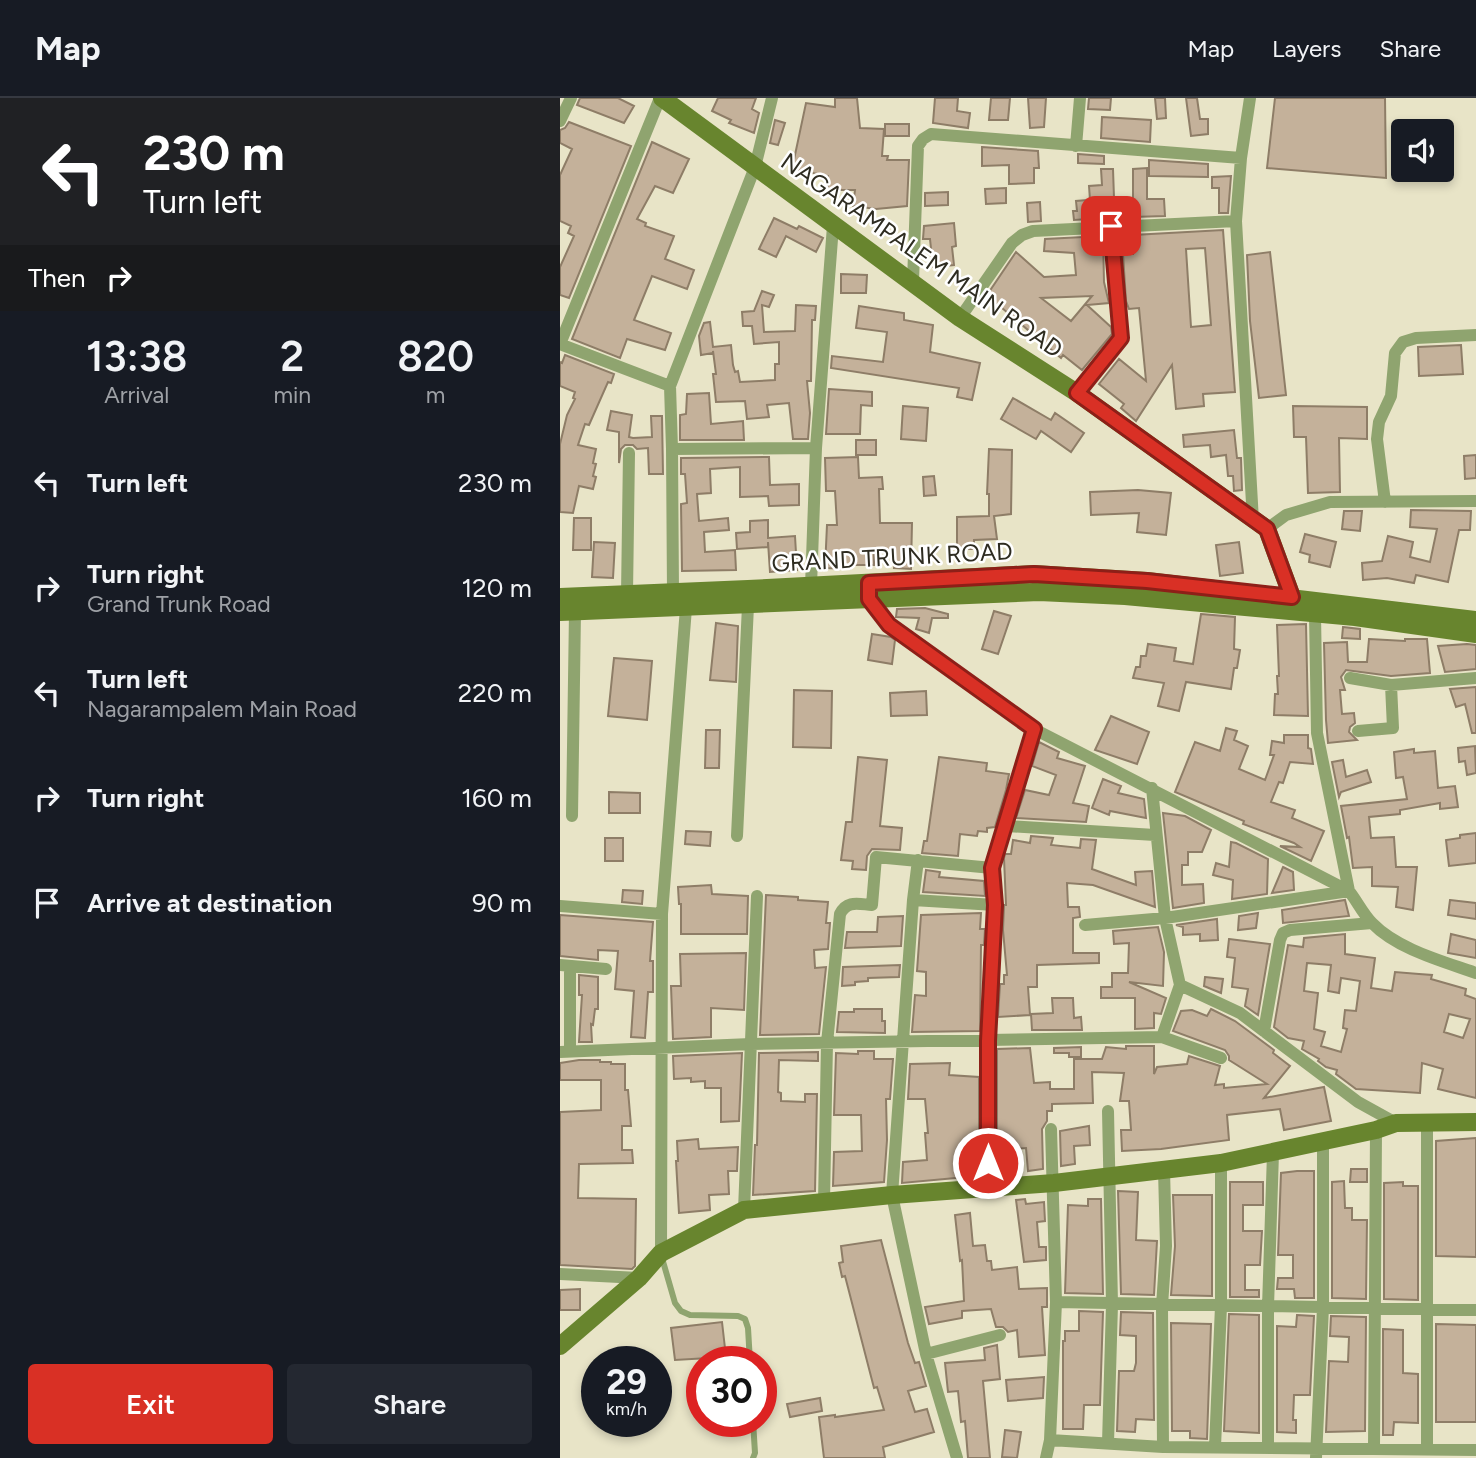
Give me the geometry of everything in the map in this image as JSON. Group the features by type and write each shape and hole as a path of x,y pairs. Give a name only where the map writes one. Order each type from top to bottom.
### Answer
{"main road":[{"name":"NAGARAMPALEM MAIN ROAD","path":"661,98 960,317 1077,393 1260,525"},
{"path":"1260,525 1292,597"},
{"name":"GRAND TRUNK ROAD","path":"567,612 748,606 1034,574 1147,581 1476,620"},
{"name":"GRAND TRUNK ROAD","path":"560,597 811,586 869,591 1077,593 1315,614 1476,634"},
{"path":"560,1346 639,1278 661,1253 744,1210 892,1195 1054,1183 1164,1170 1273,1153 1377,1130 1396,1123 1476,1122"}],"street":[{"path":"560,121 571,98"},
{"path":"661,98 560,344 670,386"},
{"path":"673,592 670,386 755,167 772,98"},
{"path":"1076,146 1080,98"},
{"path":"1250,98 1241,158 1236,221 1260,525 1286,514 1330,502 1476,501"},
{"path":"912,281 918,146 931,134 1241,158"},
{"path":"960,317 1013,243 1022,235 1033,231 1236,221"},
{"path":"811,586 816,448 833,226"},
{"path":"1077,393 1121,338 1111,226"},
{"path":"1385,502 1377,439 1379,422 1391,396 1395,353 1403,342 1416,338 1476,335"},
{"path":"672,449 816,448"},
{"path":"627,593 629,453"},
{"path":"869,591 889,625 1034,729 1349,891"},
{"path":"737,836 748,606"},
{"path":"661,1253 662,914 686,608"},
{"path":"567,612 572,816"},
{"path":"1315,614 1317,733 1349,891 1372,923 1415,950 1476,973"},
{"path":"1350,678 1391,685 1476,678"},
{"path":"1359,731 1393,728 1391,685"},
{"path":"988,1188 988,1041 995,905 992,868 1034,729"},
{"path":"1152,788 1165,918 1180,985 1162,1037"},
{"path":"1006,827 1155,835"},
{"path":"824,1202 827,1043 840,914 850,903 872,905 876,857 992,868"},
{"path":"918,860 892,1195 926,1354 957,1458"},
{"path":"1085,925 1165,918 1349,891"},
{"path":"744,1210 757,896"},
{"path":"913,900 995,905"},
{"path":"560,906 662,914"},
{"path":"1264,1031 1283,933 1290,930 1372,923"},
{"path":"606,969 565,965 565,1052 751,1044 1162,1037 1222,1058"},
{"path":"1180,985 1240,1013 1358,1102 1396,1123"},
{"path":"1108,1111 1112,1304 1108,1443"},
{"path":"1427,1122 1427,1449"},
{"path":"1046,1458 1050,1440 1056,1302 1051,1129"},
{"path":"1374,1448 1377,1130"},
{"path":"1316,1454 1323,1307 1323,1142"},
{"path":"1268,1448 1268,1307 1273,1153"},
{"path":"1215,1447 1221,1306 1221,1163"},
{"path":"1163,1447 1163,1306 1166,1246 1164,1170"},
{"path":"560,1274 639,1278"},
{"path":"1056,1302 1476,1310"},
{"path":"926,1354 1000,1335"},
{"path":"1050,1440 1108,1443 1147,1452 1163,1447 1268,1448 1316,1454 1374,1448 1476,1450"}],"lane":[{"path":"661,1253 675,1303 681,1311 690,1315 737,1316 746,1319 749,1346"},
{"path":"753,1437 753,1458"}],"building":[{"path":"580,98 618,98 634,106 624,123 577,105"},
{"path":"718,98 756,98 752,109 759,113 754,133 729,123 731,120 712,111"},
{"path":"835,98 857,98 860,128 884,129 882,156 888,156 887,160 909,160 907,206 876,209 853,206 855,190 828,190 828,176 792,169 806,103 835,107"},
{"path":"935,98 958,98 957,111 970,113 968,128 933,123"},
{"path":"991,98 1010,98 1008,120 989,120"},
{"path":"1028,98 1046,98 1044,127 1030,128"},
{"path":"1089,98 1111,98 1110,110 1088,109"},
{"path":"1155,98 1165,98 1166,118 1157,119"},
{"path":"1186,98 1197,98 1200,119 1208,119 1208,134 1191,136"},
{"path":"1275,98 1385,98 1386,178 1267,168"},
{"path":"1102,117 1151,120 1150,142 1101,138"},
{"path":"775,120 785,123 778,145 770,143"},
{"path":"569,122 631,146 569,298 560,295 560,267 574,236 568,233 571,226 560,221 560,175 572,149 560,143 560,130"},
{"path":"885,124 909,124 909,136 885,136"},
{"path":"652,142 689,159 673,193 655,186 637,219 646,223 645,226 674,236 665,259 694,270 687,289 652,276 634,320 671,333 665,350 627,339 620,358 572,339"},
{"path":"982,147 1038,151 1039,168 1034,168 1034,183 1009,184 1009,165 982,166"},
{"path":"1078,154 1104,156 1104,164 1078,163"},
{"path":"1149,160 1208,164 1208,177 1149,176"},
{"path":"1147,168 1147,199 1164,199 1165,216 1133,217 1133,169"},
{"path":"1101,169 1113,169 1114,198 1090,200 1089,186 1102,185"},
{"path":"1231,176 1228,213 1219,213 1219,188 1212,188 1212,177"},
{"path":"1006,188 1006,203 986,204 985,189"},
{"path":"948,192 948,205 925,206 925,193"},
{"path":"1087,200 1089,219 1074,220 1076,201"},
{"path":"1040,202 1041,221 1028,222 1027,203"},
{"path":"774,218 823,238 816,252 786,236 776,257 759,249"},
{"path":"954,223 954,265 933,267 930,239 923,239 924,226"},
{"path":"1223,230 1235,392 1203,394 1204,406 1176,409 1172,365 1136,421 1121,408 1124,404 1099,384 1119,359 1146,381 1139,308 1129,309 1126,301 1123,254 1133,254 1133,235","holes":["1205,248 1211,325 1191,327 1186,249"]},
{"path":"1103,236 1104,282 1109,303 1087,305 1111,327 1112,334 1082,370 1063,355 1061,358 1002,308 985,298 1016,252 1044,277 1076,275 1074,253 1044,251 1045,239","holes":["1092,296 1071,321 1041,298"]},
{"path":"1270,252 1286,395 1259,398 1250,321 1247,255"},
{"path":"841,274 867,275 866,293 841,293"},
{"path":"762,291 774,295 769,307 762,305 764,332 795,331 796,305 816,306 815,320 812,320 811,381 807,381 810,413 808,439 793,439 789,403 767,405 769,417 747,419 745,401 716,402 713,351 701,355 699,336 704,323 710,322 713,347 731,345 733,365 735,372 738,371 740,382 775,380 775,364 779,364 779,342 754,344 752,326 743,326 742,312 754,311"},
{"path":"859,306 904,313 904,320 933,325 930,352 980,363 972,400 957,397 959,388 831,368 832,356 883,362 887,332 856,328"},
{"path":"1461,345 1463,374 1419,376 1418,347"},
{"path":"565,355 614,374 589,425 585,424 578,445 596,449 593,476 596,477 593,489 579,486 573,513 560,512 560,444 567,415 575,399 575,392 560,386 560,362 562,363"},
{"path":"829,389 872,392 872,406 861,405 860,434 826,434"},
{"path":"709,393 711,424 743,421 744,440 680,440 680,415 686,414 687,394"},
{"path":"1013,398 1051,420 1055,413 1084,433 1071,452 1041,431 1036,439 1001,419"},
{"path":"903,406 928,408 926,441 901,439"},
{"path":"1293,406 1367,407 1367,439 1339,438 1340,492 1308,493 1306,437 1294,437"},
{"path":"611,411 632,415 629,437 633,438 652,437 651,416 662,416 663,474 649,474 648,448 637,449 633,445 625,445 621,449 619,463 619,432 607,430"},
{"path":"1234,430 1237,458 1241,458 1242,490 1234,491 1233,476 1228,476 1226,455 1211,457 1210,445 1184,447 1183,435"},
{"path":"856,440 876,440 876,455 856,455"},
{"path":"989,449 1012,450 1011,514 994,516 997,539 974,540 974,549 957,549 957,517 989,516"},
{"path":"1476,455 1476,478 1465,479 1464,456"},
{"path":"769,457 770,485 799,484 799,505 769,506 768,496 740,497 740,467 710,469 711,493 697,494 699,521 728,518 729,530 704,532 705,552 735,550 736,570 682,571 681,504 687,503 685,474 681,474 681,458"},
{"path":"858,457 859,478 882,477 883,489 879,489 880,523 912,523 911,569 894,568 895,552 874,551 874,565 850,565 850,569 825,568 827,525 837,525 835,491 826,491 825,458"},
{"path":"934,476 936,495 924,496 923,477"},
{"path":"1138,490 1171,493 1166,535 1137,532 1139,513 1091,515 1090,492"},
{"path":"1411,510 1471,511 1470,530 1459,530 1448,582 1416,575 1414,583 1387,578 1363,580 1362,563 1382,561 1388,536 1413,542 1410,557 1430,562 1437,529 1410,527"},
{"path":"1344,511 1362,511 1360,531 1342,529"},
{"path":"574,518 591,518 591,550 573,550"},
{"path":"768,520 768,538 795,536 797,570 770,572 768,542 768,547 737,549 736,533 750,532 750,521"},
{"path":"1305,534 1336,542 1330,567 1309,562 1310,555 1300,552"},
{"path":"594,542 615,543 613,578 592,577"},
{"path":"1239,542 1243,573 1220,576 1216,545"},
{"path":"925,608 948,614 948,618 932,618 929,633 916,629 919,618 896,617 897,609"},
{"path":"994,611 1011,616 998,654 982,649"},
{"path":"1201,614 1235,617 1234,649 1240,650 1231,689 1186,682 1179,711 1158,706 1164,683 1133,678 1136,667 1140,667 1141,656 1146,656 1148,644 1176,648 1174,661 1193,664"},
{"path":"716,623 738,626 736,682 710,680"},
{"path":"1306,624 1308,716 1274,715 1279,676 1277,625"},
{"path":"1343,627 1360,629 1360,639 1342,638"},
{"path":"872,634 895,640 892,664 868,660"},
{"path":"1369,639 1427,639 1430,673 1391,676 1346,670 1341,677 1345,690 1340,690 1342,714 1354,713 1355,723 1349,732 1357,740 1328,743 1324,643 1347,642 1348,662 1367,662"},
{"path":"1476,645 1476,669 1445,672 1438,646"},
{"path":"614,658 652,661 647,720 608,716"},
{"path":"1476,687 1476,733 1472,733 1465,704 1456,707 1450,689"},
{"path":"794,690 832,691 831,748 793,747"},
{"path":"926,691 927,715 891,716 890,693"},
{"path":"1111,716 1149,732 1137,764 1095,750"},
{"path":"1226,728 1237,731 1234,740 1248,746 1239,769 1265,780 1274,755 1270,755 1272,741 1284,743 1284,735 1308,735 1308,748 1311,749 1313,764 1290,762 1283,783 1279,782 1271,802 1295,810 1292,818 1324,831 1311,861 1280,846 1300,847 1294,843 1243,824 1244,821 1175,792 1195,742 1220,751"},
{"path":"706,730 720,730 719,768 705,768"},
{"path":"1039,742 1059,752 1057,758 1085,766 1073,803 1089,806 1086,822 1016,818 1025,790 1049,795 1056,775 1032,766"},
{"path":"1475,746 1476,773 1467,775 1465,761 1459,762 1458,748"},
{"path":"1414,749 1414,753 1435,751 1438,788 1455,786 1458,807 1440,809 1440,803 1400,810 1400,814 1369,817 1371,838 1394,837 1396,867 1417,867 1413,910 1396,907 1398,887 1372,886 1372,867 1353,868 1341,806 1407,799 1403,777 1396,778 1394,752"},
{"path":"858,757 887,760 880,826 902,828 900,850 872,849 867,856 866,870 852,869 853,861 841,860 846,822 852,822"},
{"path":"939,757 987,763 986,771 1009,774 995,827 987,828 987,832 978,831 977,836 960,834 958,856 922,853 924,841 927,841"},
{"path":"1343,760 1346,777 1367,770 1371,782 1341,792 1339,797 1332,762"},
{"path":"1103,779 1121,786 1118,793 1144,799 1146,818 1110,811 1109,815 1092,808"},
{"path":"609,792 640,793 640,813 609,813"},
{"path":"1163,813 1185,816 1211,830 1202,852 1188,852 1188,865 1182,865 1182,885 1203,884 1204,903 1173,908"},
{"path":"686,831 711,832 710,846 685,844"},
{"path":"1476,833 1476,863 1449,866 1446,840"},
{"path":"1031,836 1053,838 1051,845 1080,848 1081,839 1096,840 1092,869 1136,885 1135,872 1152,871 1155,907 1093,885 1067,883 1068,907 1079,907 1080,917 1073,918 1073,953 1099,953 1099,963 1037,965 1037,987 1028,987 1030,1015 998,1017 1000,984 1004,984 1004,975 1007,975 1003,930 1006,905 1004,858 1005,854 1011,854 1013,840 1030,843"},
{"path":"605,838 623,838 623,861 605,861"},
{"path":"1231,842 1268,859 1267,894 1232,899 1233,880 1213,875 1216,863 1229,867"},
{"path":"1283,867 1293,872 1294,890 1272,893"},
{"path":"926,870 940,872 939,877 984,881 985,896 923,892"},
{"path":"711,885 712,894 748,896 747,934 681,934 678,887"},
{"path":"623,890 643,891 642,904 622,902"},
{"path":"766,895 828,902 828,949 814,950 815,968 826,967 819,1034 760,1035"},
{"path":"1345,900 1349,916 1283,923 1282,910"},
{"path":"1450,900 1476,903 1476,919 1448,915"},
{"path":"981,913 980,929 985,929 984,945 981,945 980,1031 912,1032 915,995 926,996 926,972 917,971 921,915"},
{"path":"1258,913 1256,928 1238,930 1239,916"},
{"path":"560,915 653,922 650,961 653,961 653,992 648,992 645,1038 631,1037 634,991 615,989 618,951 598,950 598,960 560,956"},
{"path":"903,916 901,946 845,948 847,932 877,932 878,917"},
{"path":"1217,919 1218,940 1200,941 1200,934 1183,935 1183,927 1176,925"},
{"path":"1158,927 1164,952 1163,986 1129,982 1166,998 1161,1014 1154,1013 1154,1028 1135,1029 1135,998 1101,998 1101,987 1112,987 1112,973 1128,973 1129,943 1114,944 1113,931"},
{"path":"1345,934 1345,954 1375,958 1371,988 1392,991 1395,972 1432,975 1431,979 1466,989 1465,995 1476,999 1476,1098 1438,1089 1443,1069 1422,1063 1420,1093 1356,1089 1336,1074 1337,1070 1326,1067 1319,1059 1302,1049 1304,1041 1288,1038 1274,1027 1288,945 1303,947 1304,938","holes":["1307,963 1331,965 1328,991 1339,993 1341,978 1360,981 1356,1011 1345,1010 1343,1028 1347,1029 1341,1052 1321,1046 1325,1032 1314,1029 1318,993 1304,991","1449,1014 1470,1019 1463,1038 1444,1032"]},
{"path":"1451,934 1476,940 1476,958 1448,953"},
{"path":"1229,939 1270,944 1258,1015 1245,1006 1248,989 1232,987 1235,958 1227,957"},
{"path":"746,953 744,1010 711,1008 711,1037 673,1039 671,986 681,986 680,954"},
{"path":"900,965 899,977 868,978 868,981 855,982 855,985 842,986 843,967"},
{"path":"579,975 598,977 598,1009 595,1009 593,1025 591,1024 592,1042 579,1042 582,995 579,995"},
{"path":"1205,977 1223,979 1221,993 1204,986"},
{"path":"1052,998 1073,998 1074,1018 1081,1017 1082,1030 1032,1030 1031,1014 1053,1013"},
{"path":"854,1009 882,1009 885,1033 837,1032 839,1012 854,1012"},
{"path":"1211,1009 1235,1021 1274,1050 1273,1053 1290,1066 1264,1098 1324,1087 1331,1121 1284,1130 1280,1109 1227,1115 1229,1140 1122,1151 1121,1130 1131,1130 1129,1101 1120,1101 1124,1073 1092,1072 1093,1103 1052,1104 1052,1111 1047,1111 1047,1121 1042,1129 1043,1169 1028,1171 1026,1148 997,1150 997,1049 1030,1048 1034,1083 1050,1082 1050,1089 1074,1089 1074,1059 1102,1059 1106,1047 1126,1049 1126,1046 1154,1046 1154,1074 1157,1067 1187,1064 1189,1056 1220,1066 1215,1085 1224,1084 1224,1088 1267,1084 1229,1060 1225,1050 1173,1031 1181,1011 1192,1010 1207,1016"},
{"path":"1081,1047 1081,1057 1069,1057 1069,1053 1054,1053 1054,1048"},
{"path":"858,1051 874,1051 874,1059 893,1059 890,1099 886,1099 884,1182 833,1186 834,1152 862,1151 861,1115 834,1115 836,1053 858,1054"},
{"path":"818,1052 818,1061 779,1060 778,1092 781,1093 781,1101 805,1102 805,1094 817,1094 815,1191 753,1195 759,1053"},
{"path":"742,1053 739,1121 721,1122 721,1088 705,1088 705,1081 691,1082 691,1078 674,1079 673,1056"},
{"path":"579,1060 625,1064 625,1090 628,1090 631,1126 622,1126 622,1150 632,1150 633,1163 579,1164 578,1198 636,1199 635,1266 632,1269 560,1265 560,1112 601,1110 601,1080 560,1080 560,1063"},
{"path":"950,1063 949,1075 979,1077 979,1152 975,1152 977,1176 902,1183 903,1162 927,1160 925,1099 908,1099 910,1064"},
{"path":"1089,1126 1090,1145 1074,1146 1075,1164 1061,1166 1060,1131"},
{"path":"1476,1138 1476,1257 1436,1256 1436,1141"},
{"path":"698,1139 699,1149 738,1147 737,1171 728,1171 729,1194 709,1195 710,1210 679,1213 677,1141"},
{"path":"1351,1169 1367,1169 1367,1182 1350,1182"},
{"path":"1314,1171 1314,1298 1295,1298 1294,1289 1277,1289 1278,1278 1293,1278 1293,1255 1278,1255 1281,1173"},
{"path":"1344,1181 1345,1208 1352,1208 1352,1220 1367,1220 1366,1299 1332,1298 1332,1182"},
{"path":"1230,1182 1263,1182 1263,1205 1243,1205 1243,1231 1262,1231 1260,1265 1245,1265 1245,1290 1259,1290 1259,1297 1230,1297"},
{"path":"1403,1182 1403,1186 1418,1186 1418,1300 1384,1299 1384,1183"},
{"path":"1118,1191 1138,1192 1136,1240 1157,1241 1154,1295 1121,1294"},
{"path":"1173,1195 1212,1195 1212,1296 1171,1295 1175,1246"},
{"path":"1025,1199 1026,1204 1044,1202 1045,1221 1037,1222 1039,1247 1046,1247 1046,1260 1024,1262 1016,1200"},
{"path":"1088,1199 1101,1199 1103,1294 1065,1293 1068,1205 1088,1206"},
{"path":"970,1213 973,1246 985,1245 987,1261 991,1261 992,1270 1017,1267 1019,1289 1047,1288 1047,1307 1042,1307 1045,1355 1019,1357 1017,1330 1008,1332 1003,1327 996,1327 991,1309 962,1311 962,1318 929,1324 925,1307 964,1301 962,1260 960,1261 955,1215"},
{"path":"881,1240 908,1343 915,1363 919,1362 926,1386 908,1391 915,1412 927,1409 934,1432 883,1447 885,1458 824,1458 819,1417 884,1410 877,1387 874,1388 845,1276 842,1277 839,1263 843,1262 841,1246"},
{"path":"580,1289 580,1310 560,1310 560,1290"},
{"path":"1079,1311 1103,1312 1100,1405 1084,1405 1083,1429 1063,1429 1063,1341 1065,1331 1079,1331"},
{"path":"1121,1312 1153,1313 1154,1420 1136,1419 1135,1432 1117,1431 1119,1371 1134,1371 1136,1363 1136,1336 1120,1335"},
{"path":"1229,1314 1259,1315 1259,1433 1224,1431"},
{"path":"1297,1315 1314,1316 1310,1395 1294,1395 1293,1420 1296,1420 1296,1433 1277,1432 1277,1326 1296,1327"},
{"path":"1331,1316 1366,1317 1365,1431 1326,1432 1329,1361 1348,1362 1349,1337 1330,1336"},
{"path":"722,1322 725,1346 686,1346 686,1359 675,1360 671,1328"},
{"path":"1171,1323 1211,1324 1207,1439 1190,1438 1190,1431 1172,1431"},
{"path":"1436,1324 1476,1325 1476,1422 1436,1422"},
{"path":"1383,1329 1403,1330 1403,1373 1418,1374 1418,1423 1394,1422 1393,1435 1383,1435"},
{"path":"997,1345 1000,1379 983,1381 990,1458 968,1458 965,1421 961,1422 958,1391 948,1392 945,1363 985,1360 984,1348"},
{"path":"1044,1377 1043,1398 1008,1401 1006,1380"},
{"path":"820,1398 822,1411 790,1417 787,1404"},
{"path":"1005,1430 1021,1432 1017,1458 1002,1457"}],"route":[{"path":"988,1163 988,1041 995,905 992,868 1034,729 889,625 869,599 869,583 1034,574 1078,575 1292,597 1267,529 1077,393 1121,338 1111,226"}]}
